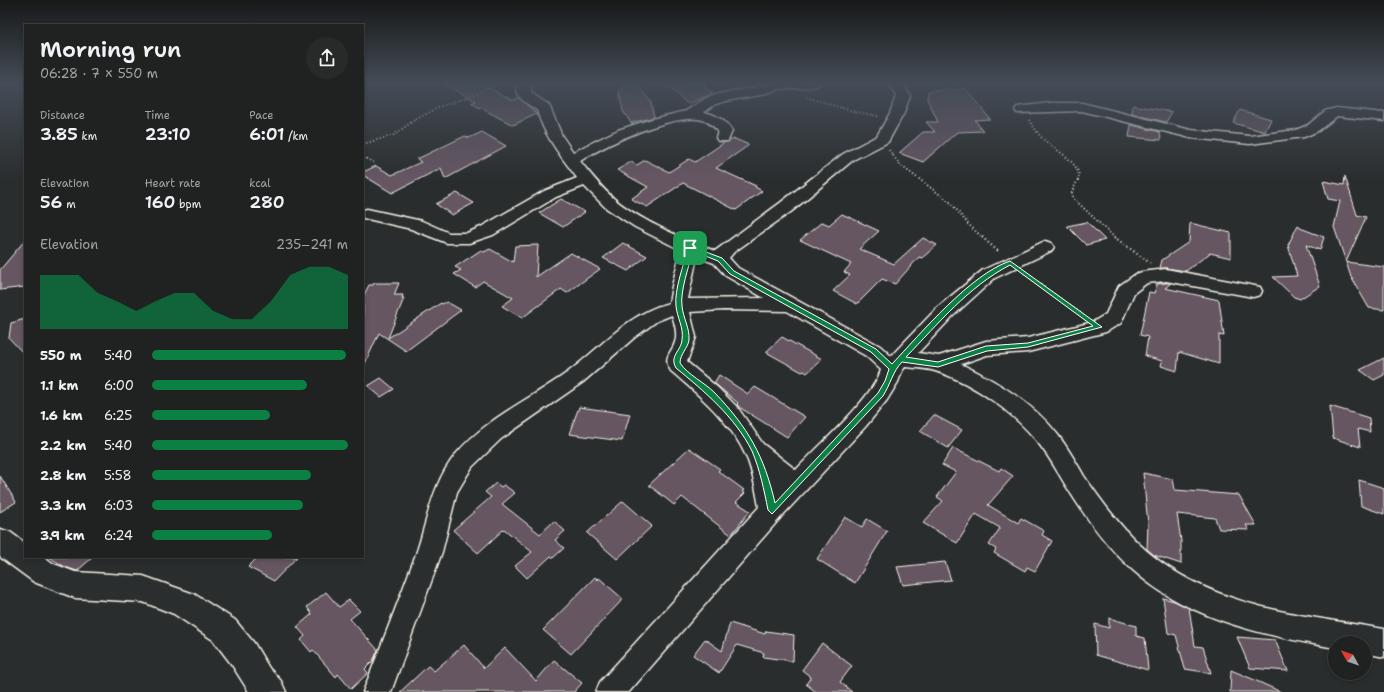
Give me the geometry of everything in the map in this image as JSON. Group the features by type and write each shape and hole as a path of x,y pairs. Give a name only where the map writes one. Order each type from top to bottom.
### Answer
{"street":[{"path":"546,115 548,124 555,137 586,180 612,205 641,223 690,248 720,259 732,272 896,364 938,364 986,348 1028,345 1099,327 1114,318 1126,290 1142,278 1166,275 1253,291"},
{"path":"572,159 606,139 628,130 686,115"},
{"path":"697,115 710,118 721,125 724,131 723,138"},
{"path":"1119,115 1191,134 1250,140 1300,134 1313,128 1328,115"},
{"path":"1368,115 1384,117"},
{"path":"720,259 722,253 728,248 786,207 833,168 848,157 883,139 894,118"},
{"path":"367,214 410,224 447,238 469,238 487,231 550,194 586,180"},
{"path":"610,692 772,510 797,485 880,394 888,382 896,364 946,310 989,274 1010,262 1045,247"},
{"path":"690,248 682,282 679,306 684,323 686,338 685,344 676,358 678,366 724,407 754,450 766,478 772,510"},
{"path":"376,692 398,638 432,542 445,493 453,476 463,463 490,436 516,416 575,377 635,326 656,314 679,306 791,305"},
{"path":"938,364 955,371 991,390 1035,424 1062,458 1095,511 1136,559 1162,578 1191,596 1231,611 1293,628 1384,643"},
{"path":"754,450 797,485"},
{"path":"0,540 44,573 75,585 143,589 163,595 184,604 224,630 243,654 258,679 270,692"}],"path":[{"path":"364,144 394,135 424,115"},
{"path":"875,115 894,118"},
{"path":"1026,115 1039,135 1062,154 1075,168 1079,179 1072,190 1072,197 1114,236 1166,275"},
{"path":"883,139 892,156 900,165 950,202 968,224 1010,262 1099,327"},
{"path":"364,158 374,163"}],"building":[{"path":"494,115 534,115 513,125"},
{"path":"626,115 654,115 654,117 631,123"},
{"path":"935,115 987,115 990,119 975,120 983,131 957,132 923,162 899,153 923,132 935,132 926,122 938,122"},
{"path":"1137,115 1170,115 1166,122"},
{"path":"1237,115 1258,115 1271,119 1265,132 1233,123"},
{"path":"1131,125 1160,132 1161,140 1129,137"},
{"path":"482,132 506,146 445,179 441,168 392,193 364,176 364,172 376,166 392,175 421,162 417,159 465,136 469,138"},
{"path":"735,139 749,145 716,168 756,186 755,187 762,191 736,210 683,183 647,207 631,199 648,187 617,170 631,162 637,165 645,160 669,172 689,159 695,162 725,142"},
{"path":"1345,176 1357,215 1366,217 1346,262 1334,227 1340,201 1328,199 1323,181 1344,185"},
{"path":"457,193 474,203 452,215 436,204"},
{"path":"561,199 585,212 563,227 539,213"},
{"path":"842,214 879,231 859,249 894,264 923,238 937,245 922,258 919,257 895,284 882,279 857,304 833,291 850,275 844,272 851,264 800,240 822,222 829,225"},
{"path":"1087,222 1105,240 1086,245 1067,226"},
{"path":"1190,223 1231,233 1231,258 1210,253 1186,271 1160,268 1162,260 1189,242"},
{"path":"1298,225 1300,228 1324,237 1320,250 1306,245 1320,286 1300,299 1294,297 1273,277 1297,276 1288,245"},
{"path":"24,241 24,287 0,290 0,270"},
{"path":"623,243 647,256 628,271 603,258"},
{"path":"538,245 536,277 571,253 600,269 567,293 561,289 522,318 502,306 513,298 483,281 475,287 454,274 461,270 455,267 481,250 484,252 490,249 513,262 515,246"},
{"path":"1346,262 1384,267 1384,310 1369,308 1351,277"},
{"path":"374,283 399,283 394,295 403,295 402,298 404,298 388,338 441,303 447,302 461,310 406,351 379,333 364,366 364,295 369,285 373,285"},
{"path":"1171,283 1165,288 1219,300 1224,336 1219,335 1219,364 1179,352 1177,371 1161,366 1162,361 1145,356 1148,337 1140,335 1149,292 1154,293 1157,284"},
{"path":"24,319 24,354 9,338 11,323"},
{"path":"782,337 822,359 807,373 804,371 802,372 766,352"},
{"path":"1384,358 1384,375 1374,380 1360,370"},
{"path":"719,375 748,394 755,387 805,417 787,437 739,407 737,404 738,403 714,383"},
{"path":"381,378 394,389 381,397 368,386"},
{"path":"1330,406 1369,418 1370,432 1358,429 1360,447 1333,438"},
{"path":"579,407 630,414 622,441 569,434"},
{"path":"934,415 962,430 948,448 920,431"},
{"path":"689,448 720,469 718,471 744,490 742,491 745,493 736,502 750,511 731,535 682,497 674,505 649,485"},
{"path":"953,448 999,471 1001,468 1013,476 988,505 1018,523 1021,518 1044,531 1042,535 1052,541 1035,571 1027,567 1025,571 994,553 996,549 989,545 1000,528 976,514 957,543 923,523 943,501 937,497 956,472 942,465"},
{"path":"1143,473 1173,479 1175,490 1239,495 1256,525 1246,525 1249,530 1219,529 1215,518 1177,514 1181,541 1181,564 1154,555 1147,549 1148,524"},
{"path":"0,476 16,502 0,512"},
{"path":"1359,480 1384,488 1384,514 1361,506"},
{"path":"496,483 501,487 504,485 515,493 502,504 540,534 554,521 565,531 555,540 564,548 553,558 551,556 527,578 515,566 532,552 504,529 478,553 453,530 491,497 485,492"},
{"path":"623,501 652,526 617,559 587,533"},
{"path":"845,517 862,527 867,519 887,531 855,583 817,559"},
{"path":"51,558 92,558 77,571 65,567"},
{"path":"257,558 296,558 274,581 248,567"},
{"path":"945,562 951,580 903,585 897,567"},
{"path":"595,577 598,580 599,578 623,599 571,654 543,630"},
{"path":"326,592 339,607 349,600 360,611 350,619 378,650 373,661 365,669 368,673 351,689 338,674 336,677 313,650 311,652 301,640 305,636 297,627 312,614 307,607"},
{"path":"1163,598 1189,608 1195,646 1203,647 1211,673 1185,669 1176,635 1168,633"},
{"path":"1109,618 1136,626 1136,636 1145,638 1148,670 1096,655 1095,624 1109,628"},
{"path":"730,623 765,634 766,631 794,635 793,661 763,657 764,653 737,645 719,673 693,655 705,639 722,651"},
{"path":"1237,637 1275,640 1288,671 1250,668"},
{"path":"822,643 852,666 840,682 852,692 816,692 806,684 811,677 802,670"},
{"path":"464,645 484,668 505,648 536,681 554,660 582,683 574,692 400,692 428,666 434,671"},
{"path":"1231,670 1250,678 1281,692 1230,692"}],"route":[{"path":"690,248 682,282 679,306 684,323 686,338 685,344 676,358 676,363 711,394 740,427 754,450 766,478 772,510 858,420 880,394 888,382 892,368 900,359 938,364 986,348 1028,345 1074,332 1099,327 1010,262 989,274 946,310 929,329 900,359 892,368 884,359 873,351 732,272 720,259 690,248"}]}
